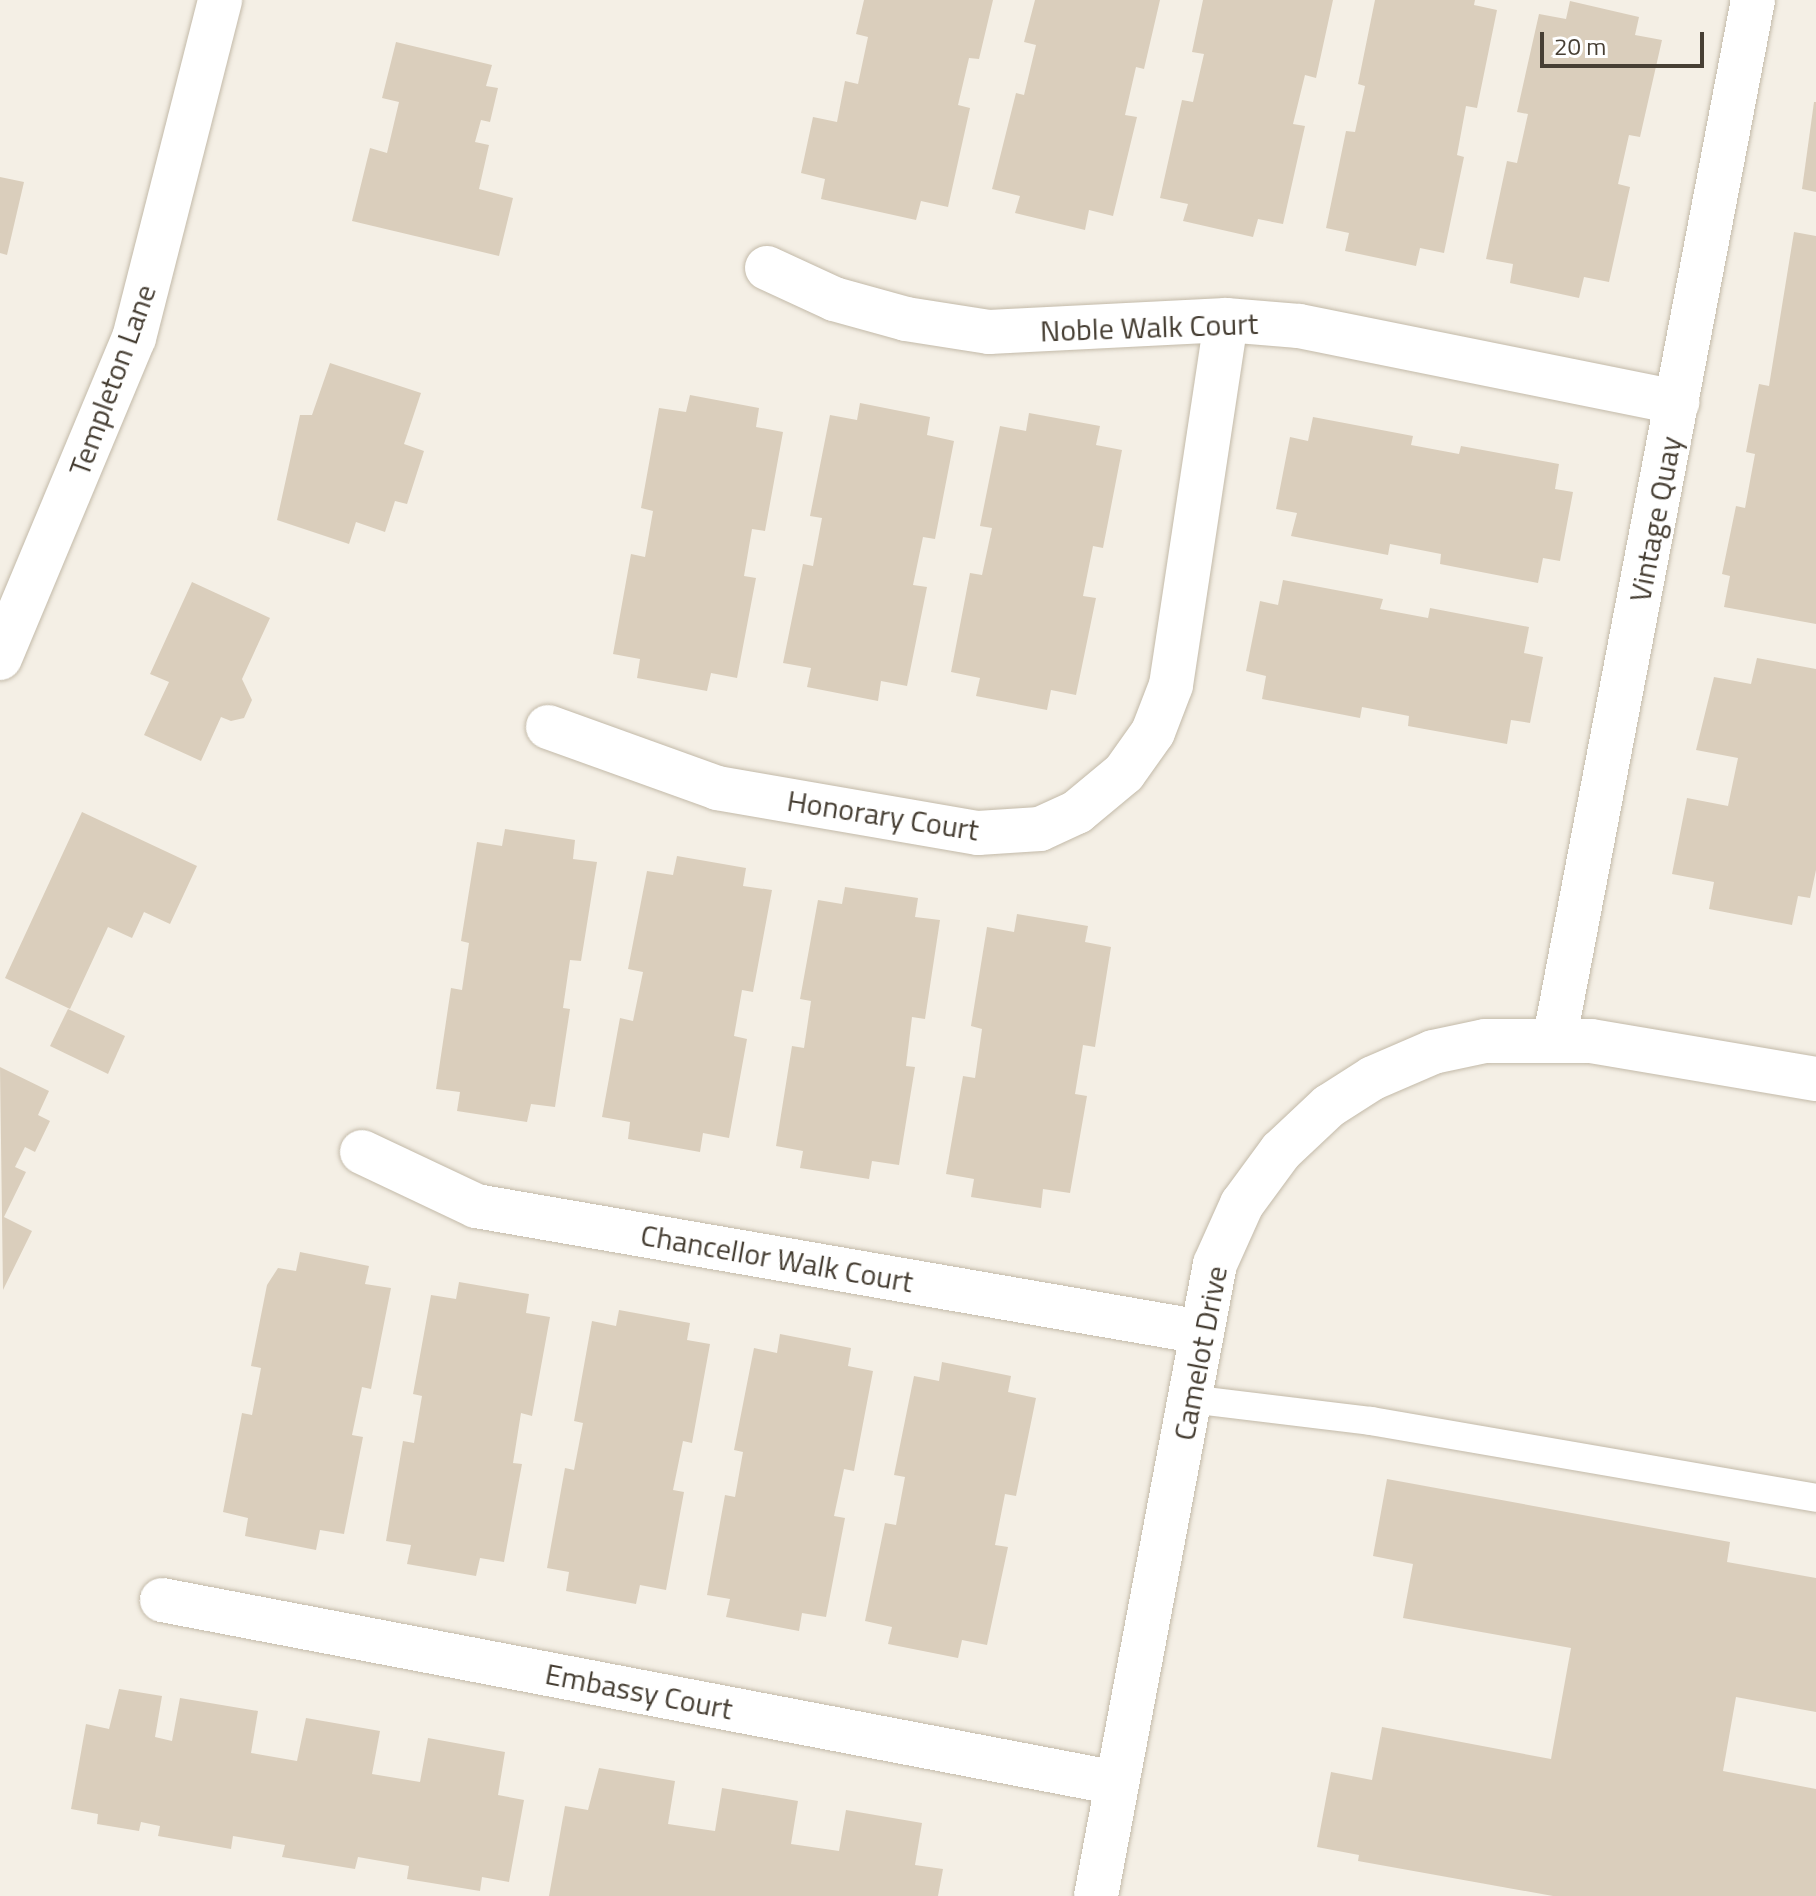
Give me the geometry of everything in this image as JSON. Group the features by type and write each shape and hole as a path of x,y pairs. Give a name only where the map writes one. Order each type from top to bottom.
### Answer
{"street":[{"name":"Templeton Lane","path":"0,658 10,612 134,338 220,0"},
{"name":"Vintage Quay","path":"1555,1037 1753,0"},
{"name":"Noble Walk Court","path":"767,268 834,299 906,319 989,332 1226,320 1299,326 1677,402"},
{"name":"Honorary Court","path":"548,727 717,788 978,833 1040,829 1077,812 1124,773 1153,732 1171,685 1226,320"},
{"name":"Camelot Drive","path":"1096,1896 1215,1264 1242,1204 1281,1151 1329,1106 1373,1078 1433,1052 1485,1041 1555,1037 1816,1079"},
{"name":"Chancellor Walk Court","path":"362,1152 476,1206 1202,1332"},
{"name":"Embassy Court","path":"162,1600 1117,1783"}],"lane":[{"path":"1190,1399 1401,1426 1816,1498"}],"building":[{"path":"864,0 993,0 979,59 969,58 958,105 970,108 948,207 921,201 916,220 821,199 825,179 801,173 813,117 837,122 845,81 858,84 868,37 856,34"},
{"path":"1035,0 1160,0 1144,69 1136,67 1125,115 1137,117 1113,216 1089,210 1085,230 1015,213 1020,196 992,189 1016,93 1024,95 1036,45 1024,42"},
{"path":"1203,0 1333,0 1316,78 1305,75 1293,124 1305,126 1283,224 1258,219 1253,237 1183,221 1188,204 1160,198 1182,100 1193,102 1204,54 1192,52"},
{"path":"1375,0 1475,0 1474,5 1497,10 1477,108 1466,106 1457,155 1464,157 1444,253 1420,248 1416,266 1345,251 1349,233 1326,228 1346,131 1355,132 1365,86 1358,84"},
{"path":"1570,1 1639,17 1635,35 1662,40 1640,137 1629,135 1618,184 1630,187 1609,282 1584,277 1579,298 1510,283 1513,264 1486,259 1507,161 1517,163 1528,114 1517,112 1539,14 1566,19"},
{"path":"396,42 492,65 486,86 498,88 490,122 481,120 475,142 489,145 479,189 513,198 499,256 352,221 370,148 387,153 399,102 382,98"},
{"path":"1816,102 1816,192 1802,189"},
{"path":"0,177 24,182 7,255 0,253"},
{"path":"1794,232 1816,236 1816,624 1724,607 1730,576 1722,574 1736,506 1745,508 1755,454 1746,452 1759,384 1769,386"},
{"path":"330,363 421,393 404,444 424,451 407,504 395,501 385,532 356,522 349,544 277,520 300,415 312,415"},
{"path":"690,395 759,408 756,427 783,432 765,531 752,529 744,576 756,578 737,678 711,673 707,691 637,678 640,659 613,654 631,554 645,557 653,511 641,508 659,408 686,412"},
{"path":"860,403 930,417 927,435 954,441 935,539 923,537 913,585 927,587 907,686 881,681 878,701 807,687 811,668 783,663 803,564 813,566 822,518 810,516 830,415 857,420"},
{"path":"1029,413 1100,426 1096,445 1122,450 1103,548 1093,546 1083,596 1096,598 1076,695 1051,690 1047,710 976,696 980,678 951,672 970,573 982,575 992,528 980,526 1000,426 1026,431"},
{"path":"1313,417 1413,436 1411,445 1459,454 1461,446 1559,464 1555,489 1573,492 1560,561 1543,558 1538,583 1440,564 1441,554 1390,544 1388,555 1291,536 1297,513 1276,509 1290,437 1308,441"},
{"path":"1283,580 1383,599 1380,609 1428,618 1430,608 1529,627 1524,653 1543,657 1530,723 1511,720 1507,744 1408,726 1409,716 1362,707 1360,718 1262,699 1266,676 1246,671 1260,601 1278,605"},
{"path":"192,582 270,618 242,679 252,700 244,718 231,721 221,717 201,761 144,735 169,682 150,674"},
{"path":"1757,658 1816,669 1816,870 1810,898 1798,896 1792,925 1709,909 1714,882 1672,874 1687,798 1728,806 1738,758 1696,750 1714,677 1751,684"},
{"path":"82,812 197,866 170,924 144,912 132,938 108,927 70,1009 5,978"},
{"path":"505,829 575,840 573,859 597,862 581,961 570,960 563,1008 570,1009 555,1107 531,1104 527,1122 457,1111 460,1092 436,1089 451,988 462,990 469,943 461,941 477,842 502,846"},
{"path":"677,856 746,868 743,886 772,890 753,992 742,990 734,1036 747,1039 729,1138 703,1133 700,1152 628,1139 630,1122 602,1117 620,1018 633,1021 643,972 628,969 647,871 673,875"},
{"path":"845,887 918,898 915,917 940,920 925,1019 912,1017 906,1066 915,1067 899,1165 872,1161 869,1179 800,1168 803,1151 776,1146 792,1046 804,1048 811,1001 800,999 818,900 842,904"},
{"path":"1017,914 1088,926 1085,942 1111,947 1095,1047 1083,1045 1075,1094 1087,1096 1070,1193 1043,1189 1041,1208 971,1197 974,1179 946,1174 963,1076 975,1078 982,1029 971,1026 987,927 1014,932"},
{"path":"68,1009 125,1036 108,1074 50,1046"},
{"path":"0,1067 49,1091 38,1115 50,1121 35,1152 25,1147 15,1167 26,1172 4,1217 32,1231 3,1290"},
{"path":"300,1252 369,1266 365,1284 391,1288 371,1389 362,1387 352,1435 363,1437 344,1534 320,1530 316,1550 245,1536 248,1518 223,1512 242,1413 252,1415 261,1368 251,1366 267,1285 278,1268 296,1271"},
{"path":"459,1282 529,1294 526,1313 550,1317 532,1416 521,1413 513,1463 522,1464 504,1562 480,1558 476,1576 407,1564 411,1545 386,1541 403,1441 414,1443 422,1396 413,1394 431,1295 456,1299"},
{"path":"619,1310 690,1323 687,1340 710,1344 692,1443 683,1441 673,1490 684,1492 666,1590 640,1585 636,1604 566,1591 569,1572 547,1568 565,1468 574,1470 583,1423 574,1421 592,1321 616,1326"},
{"path":"780,1334 851,1348 848,1366 873,1371 854,1471 844,1469 834,1516 845,1518 826,1617 802,1613 799,1631 726,1617 730,1599 707,1595 725,1495 735,1497 743,1452 734,1450 754,1348 777,1353"},
{"path":"942,1362 1011,1376 1008,1392 1036,1398 1016,1496 1005,1494 995,1545 1008,1547 987,1645 962,1640 958,1658 888,1644 892,1627 865,1621 885,1523 896,1525 905,1477 894,1475 914,1376 939,1381"},
{"path":"1387,1479 1730,1542 1727,1562 1816,1578 1816,1712 1736,1697 1723,1771 1816,1789 1816,1896 1553,1896 1358,1861 1359,1855 1317,1847 1331,1772 1372,1780 1382,1727 1551,1759 1571,1648 1403,1618 1413,1564 1373,1556"},
{"path":"119,1689 162,1696 155,1737 172,1741 180,1698 258,1711 251,1753 297,1761 306,1718 380,1731 372,1774 420,1782 428,1738 505,1752 498,1795 524,1800 509,1882 482,1877 480,1891 407,1879 409,1866 358,1857 355,1869 282,1857 285,1845 233,1836 231,1849 158,1836 160,1826 141,1822 139,1831 97,1824 98,1814 71,1809 86,1724 109,1729"},
{"path":"599,1768 675,1781 668,1824 715,1831 722,1788 798,1801 791,1844 839,1851 846,1810 922,1823 915,1865 943,1869 938,1896 549,1896 565,1806 588,1810"}]}
